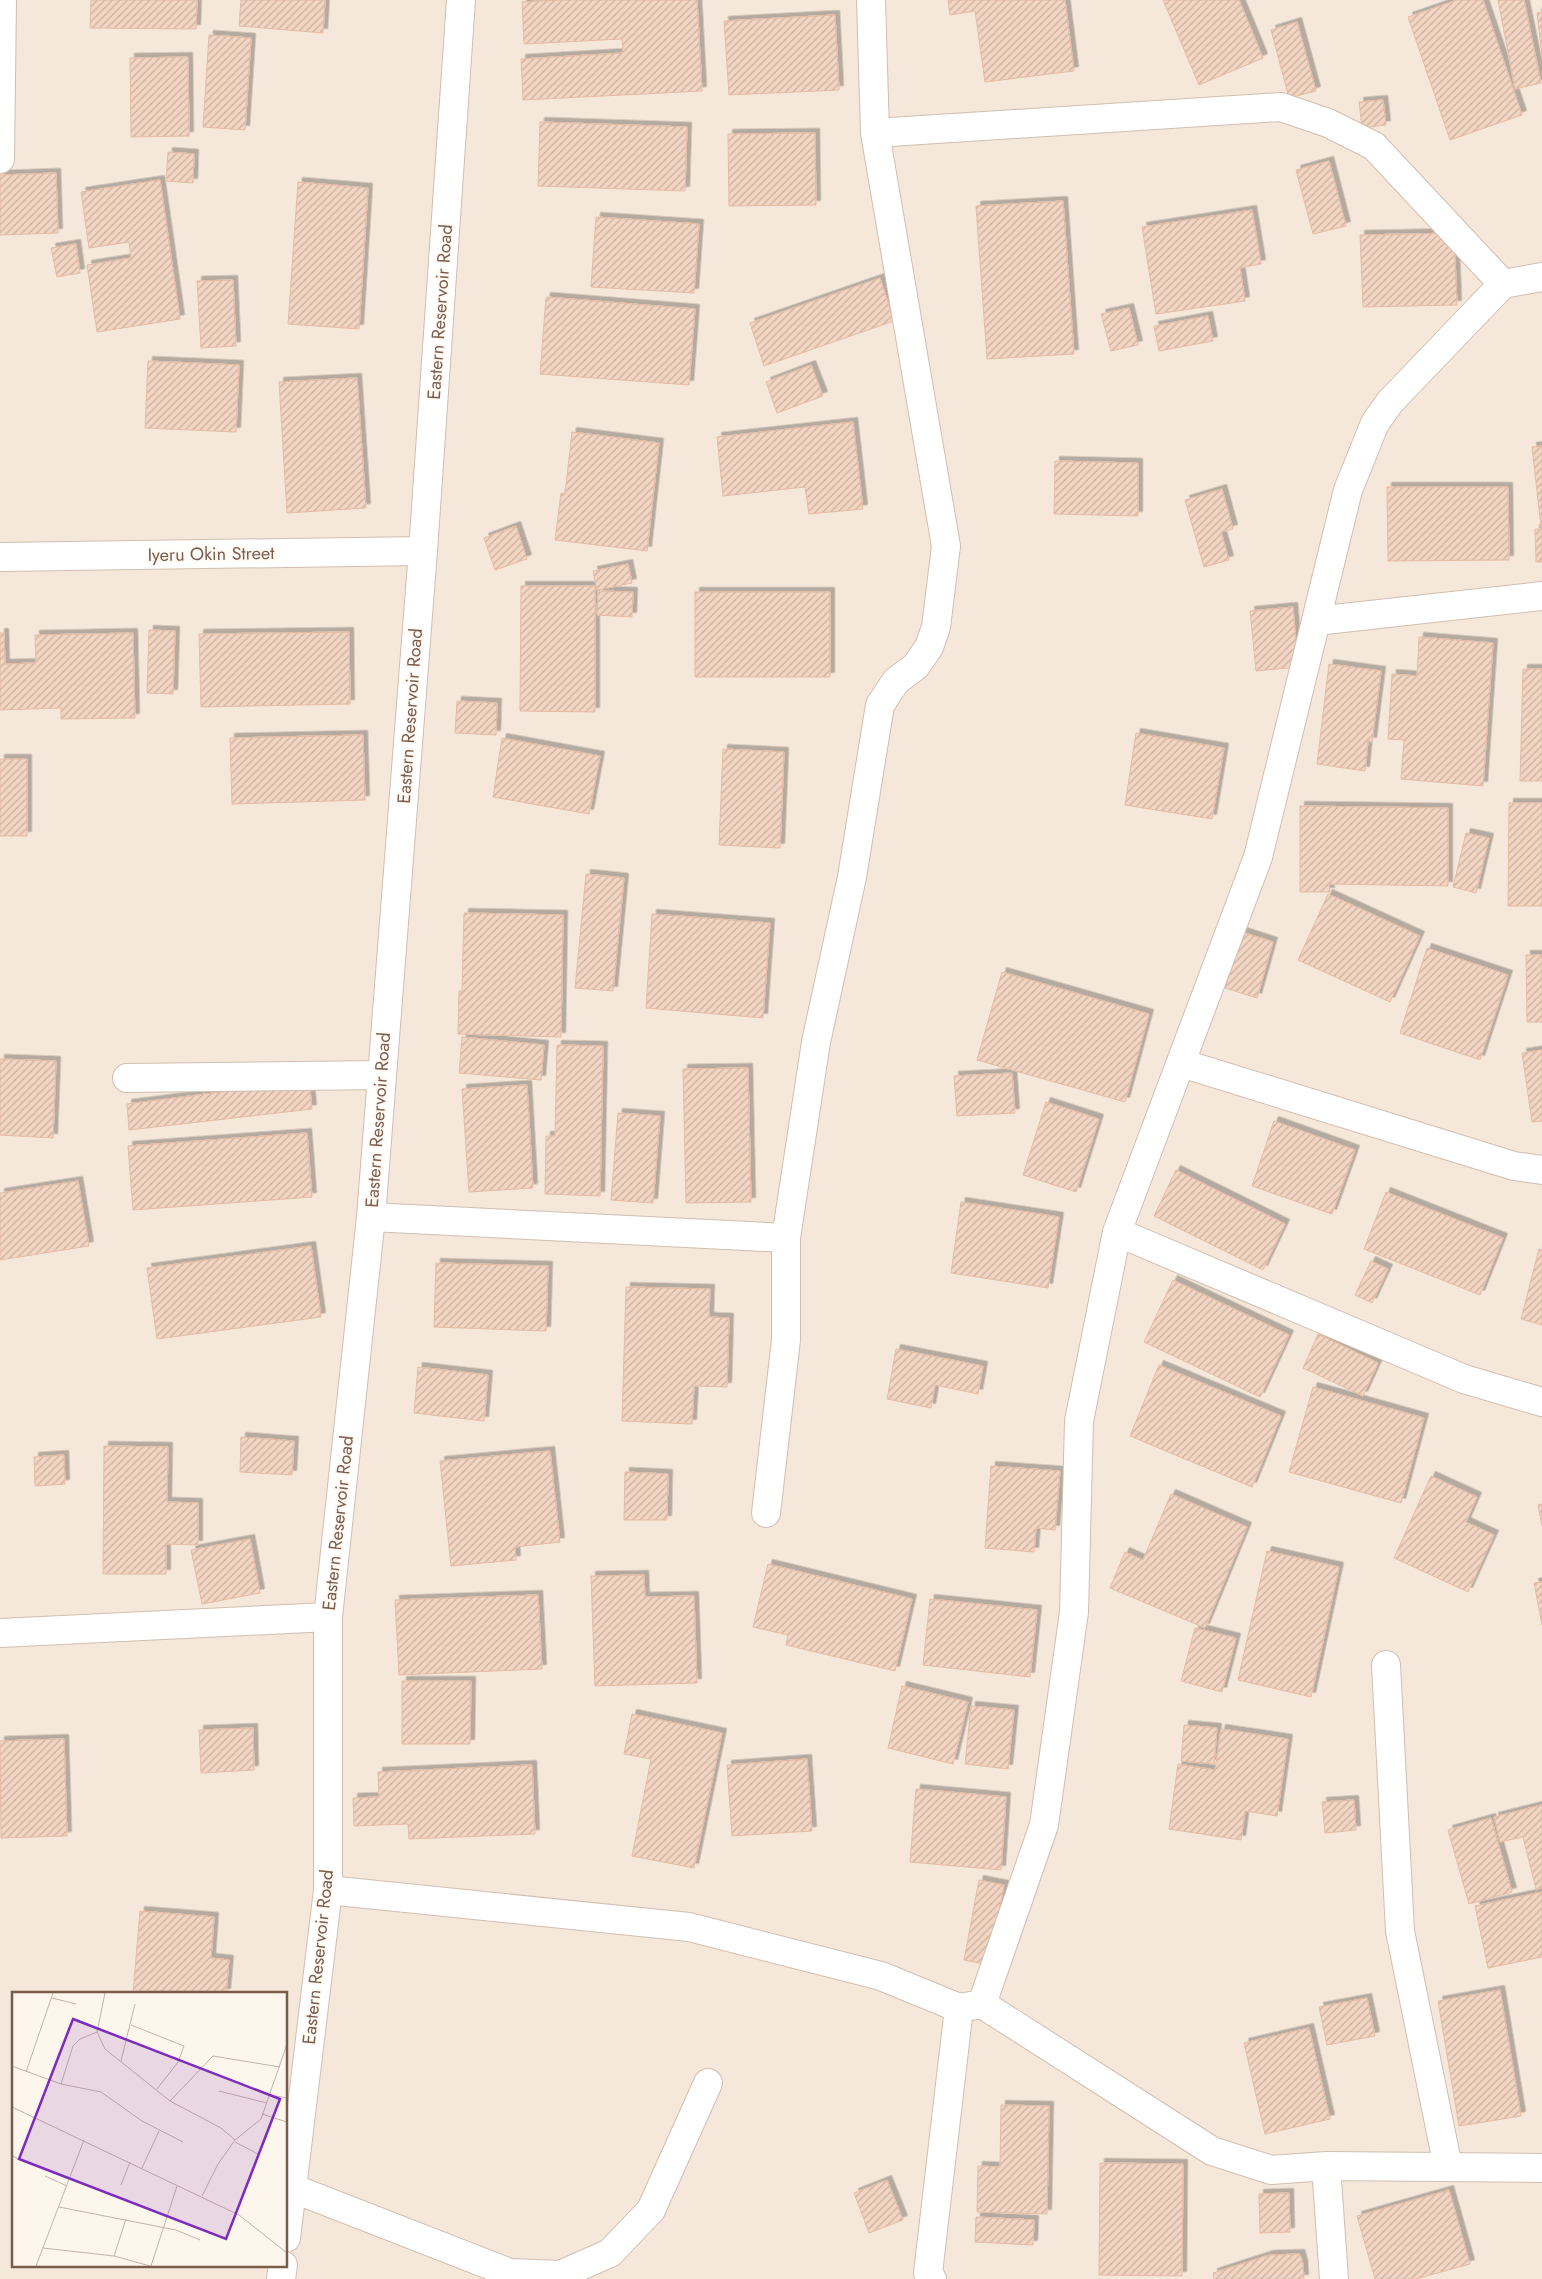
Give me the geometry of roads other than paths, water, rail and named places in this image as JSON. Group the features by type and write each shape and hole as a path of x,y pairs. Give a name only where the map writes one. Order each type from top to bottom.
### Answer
{"street":[{"path":"0,159 2,0"},
{"name":"Eastern Reservoir Road","path":"288,2221 328,1890 328,1617 371,1217 423,551 461,0"},
{"path":"766,1513 786,1340 786,1238 816,1042 852,877 880,705 896,680 916,666 929,647 936,627 946,546 874,132 871,0"},
{"path":"874,132 1281,108 1328,123 1374,146 1503,284"},
{"path":"932,2279 928,2273 970,2006 1044,1825 1074,1612 1079,1421 1117,1232 1258,857 1348,490 1376,423 1390,402 1503,284 1542,277"},
{"name":"Iyeru Okin Street","path":"0,557 423,551"},
{"path":"1316,621 1542,596"},
{"path":"1181,1063 1514,1166 1542,1170"},
{"path":"127,1078 382,1076"},
{"path":"371,1217 786,1238"},
{"path":"1117,1232 1464,1379 1542,1402"},
{"path":"0,1633 328,1617"},
{"path":"1386,1664 1400,1931 1448,2167"},
{"path":"328,1890 689,1927 881,1976 970,2006 1212,2151 1271,2170 1326,2166 1448,2167 1541,2171"},
{"path":"292,2188 510,2273 560,2275 610,2252 651,2210 708,2083"},
{"path":"1326,2166 1334,2279"},
{"path":"281,2279 283,2266"}]}
